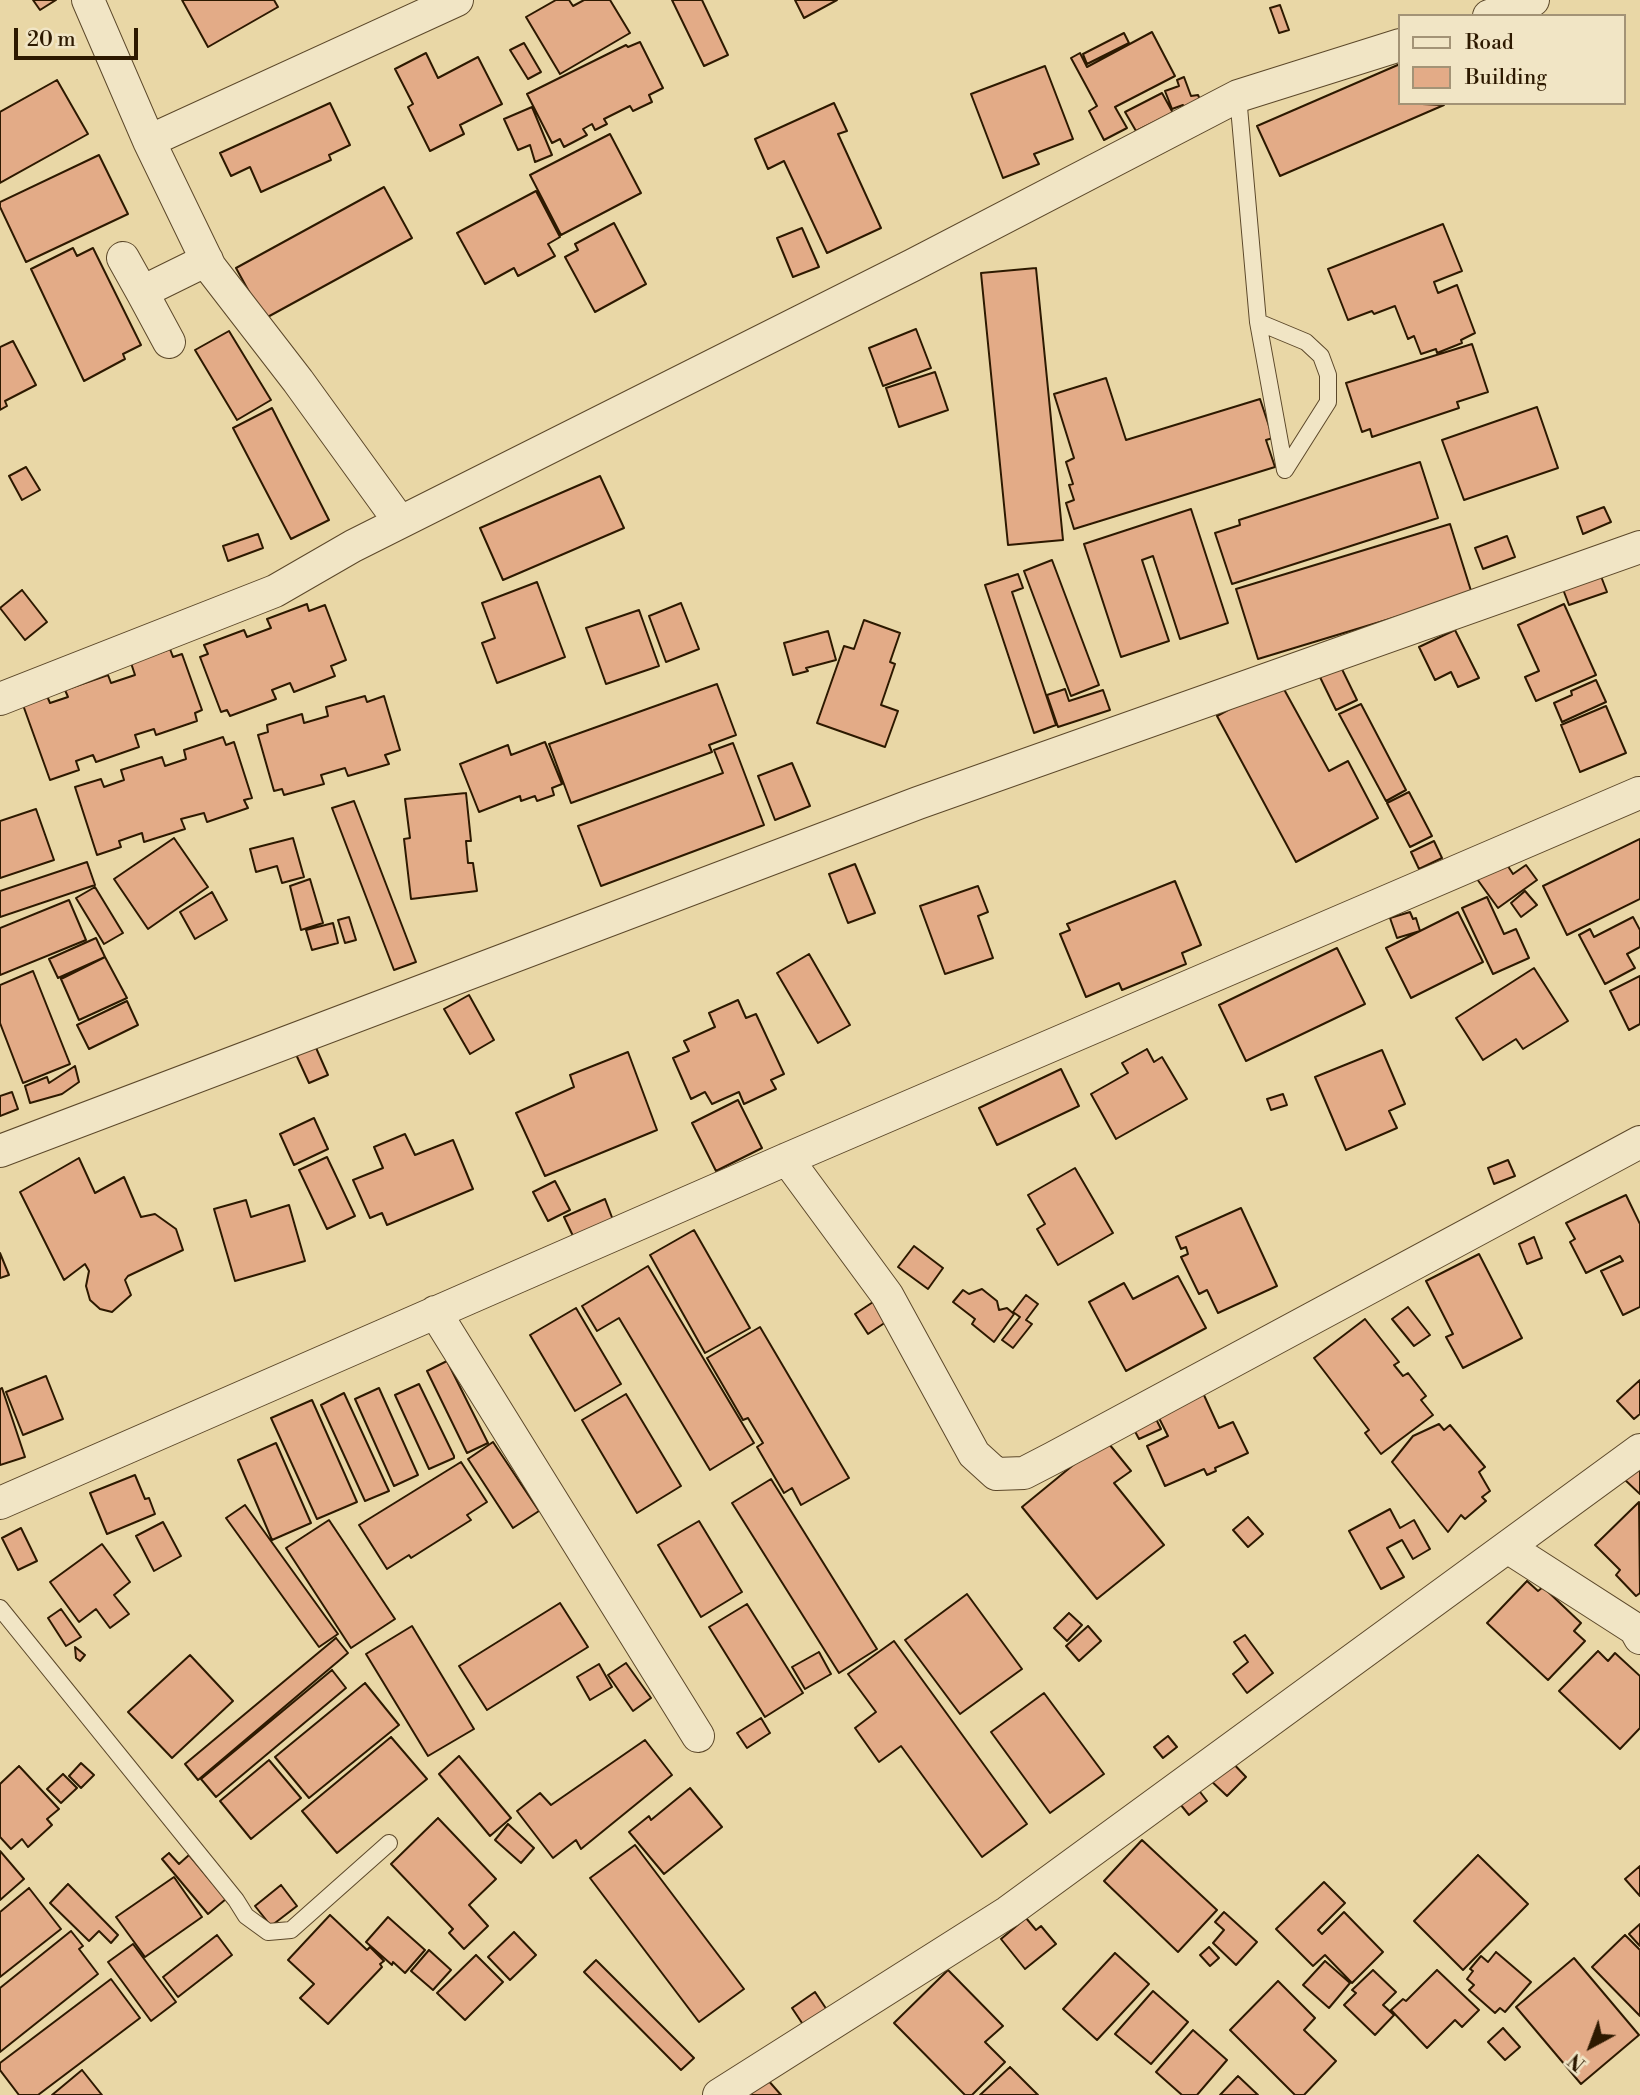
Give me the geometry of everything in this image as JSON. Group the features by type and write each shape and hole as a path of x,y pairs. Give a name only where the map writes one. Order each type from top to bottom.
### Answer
{"street":[{"path":"88,0 149,141 207,260 400,522"},
{"path":"149,141 457,0"},
{"path":"1494,14 1533,0"},
{"path":"0,699 275,591 400,522 913,265 1238,96 1398,46"},
{"path":"122,258 169,342"},
{"path":"142,292 207,260"},
{"path":"0,1151 918,803 1640,547"},
{"path":"0,1503 787,1159 1639,793"},
{"path":"787,1159 887,1295 974,1454 996,1474 1024,1473 1640,1142"},
{"path":"435,1312 698,1736"},
{"path":"719,2095 1008,1912 1640,1450"},
{"path":"1509,1548 1635,1629 1640,1638"}],"lane":[{"path":"1238,96 1258,322 1285,470 1328,402 1328,375 1321,356 1306,342 1258,322"},
{"path":"0,1608 246,1916 268,1932 291,1930 389,1843"}],"building":[{"path":"33,0 56,0 40,10"},
{"path":"182,0 274,0 278,7 208,47"},
{"path":"556,0 569,0 573,6 584,0 610,0 630,33 560,74 526,17"},
{"path":"672,0 702,0 728,55 704,66"},
{"path":"795,0 837,0 804,18"},
{"path":"1280,5 1289,30 1279,33 1270,8"},
{"path":"1152,32 1175,76 1115,107 1127,128 1104,140 1089,111 1097,106 1071,58 1080,53 1087,67"},
{"path":"1124,33 1129,43 1087,64 1083,54"},
{"path":"640,42 663,88 649,95 652,102 633,111 630,106 604,119 607,124 595,130 592,124 583,129 587,135 564,147 560,139 552,143 527,94 626,45 628,47"},
{"path":"524,43 541,72 528,79 510,50"},
{"path":"426,53 438,78 478,57 502,104 460,125 464,134 430,151 408,107 413,104 395,69"},
{"path":"1398,65 1398,105 1444,105 1280,176 1257,126"},
{"path":"1045,66 1073,139 1034,154 1039,164 1003,178 971,94"},
{"path":"1184,77 1191,96 1198,95 1201,102 1185,111 1183,105 1172,109 1165,91 1179,86 1177,80"},
{"path":"57,80 88,134 0,183 0,112"},
{"path":"1162,93 1173,113 1136,131 1125,112"},
{"path":"330,103 350,145 329,155 331,160 261,192 250,167 231,176 220,153"},
{"path":"834,103 847,131 838,134 881,228 827,253 784,161 768,169 755,139"},
{"path":"532,107 552,155 535,162 530,145 518,150 504,119"},
{"path":"610,134 641,193 561,235 530,175"},
{"path":"99,155 128,214 26,262 0,202"},
{"path":"384,187 412,238 264,319 236,268"},
{"path":"536,191 560,237 548,244 555,256 518,276 514,268 485,284 457,233"},
{"path":"614,223 646,284 595,312 565,257 578,250 575,244"},
{"path":"1443,224 1462,271 1434,282 1438,293 1457,285 1475,333 1461,340 1462,343 1437,353 1436,349 1421,354 1414,336 1408,339 1395,306 1348,320 1328,269"},
{"path":"802,228 819,267 793,277 777,238"},
{"path":"73,248 77,256 93,248 141,345 123,354 125,359 84,381 31,269"},
{"path":"1036,268 1063,540 1008,545 981,273"},
{"path":"916,329 931,368 883,386 869,348"},
{"path":"229,331 271,400 237,420 195,350"},
{"path":"13,341 36,385 5,401 7,406 0,410 0,347"},
{"path":"1472,344 1488,392 1457,402 1459,408 1372,437 1370,429 1362,432 1346,383"},
{"path":"935,372 948,410 899,427 886,388"},
{"path":"1106,378 1126,440 1260,399 1273,438 1266,440 1275,467 1074,529 1066,503 1074,500 1069,485 1073,484 1066,462 1074,458 1054,394"},
{"path":"1537,407 1558,468 1464,500 1442,440"},
{"path":"272,408 329,520 291,539 233,428"},
{"path":"1420,462 1438,518 1232,584 1215,533 1240,525 1239,520"},
{"path":"26,467 40,490 22,500 9,476"},
{"path":"600,476 624,528 503,580 480,528"},
{"path":"1604,507 1611,522 1583,534 1577,517"},
{"path":"1191,509 1228,623 1180,639 1153,556 1142,560 1169,641 1121,657 1084,544"},
{"path":"1450,524 1472,594 1258,659 1236,589"},
{"path":"258,534 263,548 228,561 223,546"},
{"path":"1507,536 1515,557 1483,569 1475,548"},
{"path":"1052,560 1099,685 1071,696 1024,571"},
{"path":"1599,571 1607,592 1569,605 1561,584"},
{"path":"1018,574 1023,588 1012,592 1056,725 1034,733 985,585"},
{"path":"537,582 565,657 497,683 482,643 495,638 482,603"},
{"path":"22,590 47,622 25,640 0,608"},
{"path":"681,603 699,649 666,662 649,616"},
{"path":"307,604 309,611 325,605 346,660 331,666 335,676 294,692 290,683 272,690 276,699 230,716 227,710 221,712 200,657 208,654 204,645 244,630 247,637 271,628 267,619"},
{"path":"1564,604 1596,675 1536,701 1525,677 1539,671 1518,625"},
{"path":"639,610 659,666 606,684 586,628"},
{"path":"864,620 900,633 890,662 895,664 881,705 898,711 885,747 817,723 844,646 854,649"},
{"path":"1455,630 1479,678 1458,687 1451,672 1435,680 1419,647"},
{"path":"828,631 836,660 806,668 808,671 793,675 784,643"},
{"path":"170,649 173,657 182,654 202,710 195,713 197,721 156,735 154,729 135,735 139,747 96,762 93,755 76,761 79,770 50,780 23,705 47,696 50,703 68,697 65,690 108,675 111,683 135,675 131,663"},
{"path":"1338,661 1357,700 1336,710 1317,671"},
{"path":"1596,680 1606,702 1562,722 1554,703 1572,695 1571,691"},
{"path":"1280,682 1329,771 1348,761 1378,818 1296,862 1217,716"},
{"path":"717,684 736,735 709,745 712,752 571,803 549,744"},
{"path":"1065,689 1069,701 1103,690 1110,710 1058,727 1047,695"},
{"path":"365,696 367,702 384,696 400,750 385,755 389,764 348,776 345,768 321,775 324,784 284,795 282,789 274,791 258,735 268,732 267,725 302,714 304,723 328,716 326,707"},
{"path":"1361,704 1406,790 1386,801 1339,714"},
{"path":"1606,706 1626,753 1580,772 1561,725"},
{"path":"223,737 226,745 234,742 252,798 244,800 248,808 207,822 204,813 181,819 185,829 144,842 142,833 119,841 121,847 97,855 75,787 101,779 104,787 124,780 121,770 162,757 165,766 186,759 184,750"},
{"path":"545,742 562,784 552,788 554,795 537,801 535,796 521,801 520,796 479,812 460,764 508,745 511,755"},
{"path":"733,743 764,825 601,886 578,826 723,773 714,750"},
{"path":"792,763 810,806 775,820 758,776"},
{"path":"1409,792 1432,836 1410,847 1387,803"},
{"path":"466,793 471,841 466,841 468,863 473,863 477,891 411,899 404,839 410,838 405,799"},
{"path":"354,801 416,962 394,970 332,808"},
{"path":"36,809 54,860 0,878 0,821"},
{"path":"174,838 208,887 148,929 114,879"},
{"path":"293,838 304,877 282,883 277,866 256,872 250,849"},
{"path":"1640,839 1640,899 1567,935 1543,886"},
{"path":"1434,841 1442,858 1419,869 1411,852"},
{"path":"1504,860 1513,874 1526,865 1537,880 1498,908 1477,879"},
{"path":"87,862 95,885 0,917 0,891"},
{"path":"855,864 875,913 848,923 829,874"},
{"path":"310,879 323,923 301,930 290,886"},
{"path":"1175,881 1201,945 1182,953 1186,964 1122,990 1119,983 1086,997 1060,934 1070,930 1067,924"},
{"path":"978,886 988,912 978,916 993,958 945,974 920,906"},
{"path":"95,887 123,933 104,944 76,898"},
{"path":"1525,891 1537,905 1521,917 1511,903"},
{"path":"212,892 227,920 195,939 180,912"},
{"path":"1487,897 1504,934 1516,929 1529,958 1493,974 1462,908"},
{"path":"69,900 86,940 0,975 0,928"},
{"path":"1410,912 1413,919 1416,918 1420,931 1397,938 1390,918"},
{"path":"1458,912 1483,962 1411,998 1386,948"},
{"path":"349,917 356,940 345,943 338,920"},
{"path":"1633,917 1640,930 1640,947 1627,954 1635,968 1605,984 1579,935 1590,929 1594,937"},
{"path":"333,923 338,943 312,950 306,930"},
{"path":"96,938 105,957 58,978 49,959"},
{"path":"1337,948 1365,1004 1246,1061 1219,1005"},
{"path":"809,954 850,1025 818,1043 777,973"},
{"path":"105,957 127,998 79,1020 61,979"},
{"path":"1534,968 1568,1021 1523,1049 1516,1039 1483,1060 1456,1018"},
{"path":"33,971 70,1064 23,1083 0,1023 0,985"},
{"path":"1640,976 1640,1024 1629,1030 1610,991"},
{"path":"469,995 494,1040 470,1054 444,1009"},
{"path":"738,1000 746,1018 756,1014 784,1074 771,1080 776,1089 744,1104 739,1092 712,1104 705,1092 691,1099 673,1058 689,1051 684,1041 715,1027 709,1013"},
{"path":"127,1001 138,1025 89,1049 77,1025"},
{"path":"313,1041 328,1075 309,1083 294,1050"},
{"path":"1147,1049 1154,1062 1162,1057 1187,1099 1116,1139 1091,1094 1128,1073 1122,1063"},
{"path":"1382,1050 1405,1104 1389,1111 1397,1128 1346,1150 1315,1077"},
{"path":"628,1052 657,1130 545,1176 516,1113 574,1087 570,1075"},
{"path":"75,1066 79,1082 62,1094 30,1103 25,1086 47,1077 49,1083"},
{"path":"1061,1069 1079,1106 997,1145 979,1108"},
{"path":"12,1092 18,1109 0,1116 0,1096"},
{"path":"1283,1094 1287,1105 1271,1110 1267,1099"},
{"path":"738,1100 762,1148 716,1171 692,1123"},
{"path":"314,1118 328,1149 294,1165 280,1134"},
{"path":"405,1134 415,1155 453,1140 473,1189 387,1225 382,1213 370,1218 353,1180 383,1168 374,1147"},
{"path":"327,1157 355,1216 327,1229 299,1170"},
{"path":"79,1158 95,1193 124,1177 141,1217 155,1214 176,1229 183,1250 128,1276 125,1280 131,1295 112,1312 100,1309 90,1300 86,1286 89,1271 85,1264 64,1280 20,1192"},
{"path":"1508,1160 1515,1176 1494,1184 1488,1168"},
{"path":"1075,1168 1113,1233 1058,1265 1037,1229 1045,1224 1028,1195"},
{"path":"555,1181 570,1210 548,1221 533,1192"},
{"path":"1626,1195 1640,1224 1640,1307 1623,1315 1601,1271 1623,1261 1620,1256 1586,1273 1570,1242 1575,1239 1566,1223"},
{"path":"605,1199 613,1220 573,1236 564,1217"},
{"path":"246,1200 251,1217 289,1205 305,1261 235,1281 214,1209"},
{"path":"1241,1208 1277,1286 1218,1313 1207,1290 1199,1294 1181,1257 1188,1254 1186,1247 1181,1249 1176,1237"},
{"path":"694,1230 750,1328 705,1353 650,1255"},
{"path":"1534,1237 1542,1258 1527,1264 1519,1244"},
{"path":"914,1246 943,1268 928,1289 898,1267"},
{"path":"0,1253 9,1275 0,1278"},
{"path":"1479,1254 1522,1338 1463,1368 1446,1337 1453,1334 1426,1281"},
{"path":"648,1266 754,1443 710,1470 619,1318 597,1331 582,1306"},
{"path":"1178,1276 1206,1328 1126,1371 1089,1302 1124,1283 1133,1299"},
{"path":"982,1289 997,1301 999,1310 1007,1308 1014,1314 994,1342 972,1324 975,1319 953,1302 963,1290 969,1294"},
{"path":"1026,1295 1038,1304 1026,1320 1032,1324 1013,1348 1002,1340 1020,1317 1013,1312"},
{"path":"876,1300 889,1320 868,1334 855,1314"},
{"path":"1408,1307 1430,1335 1414,1346 1392,1319"},
{"path":"576,1308 621,1384 575,1411 530,1335"},
{"path":"1365,1319 1399,1362 1394,1365 1403,1376 1408,1373 1426,1396 1421,1400 1433,1415 1381,1454 1365,1433 1369,1430 1314,1358"},
{"path":"760,1327 849,1478 801,1505 792,1488 784,1493 757,1447 763,1443 748,1418 743,1420 707,1358"},
{"path":"447,1361 488,1443 467,1453 427,1371"},
{"path":"46,1376 63,1419 23,1435 6,1392"},
{"path":"1640,1380 1640,1414 1634,1419 1617,1401"},
{"path":"419,1384 454,1456 429,1469 395,1395"},
{"path":"2,1388 25,1457 0,1465 0,1389"},
{"path":"379,1388 418,1475 394,1486 355,1399"},
{"path":"344,1393 389,1491 365,1501 321,1405"},
{"path":"1203,1393 1219,1428 1233,1422 1248,1453 1215,1468 1216,1471 1207,1475 1204,1469 1165,1486 1147,1446 1168,1436 1157,1414"},
{"path":"626,1394 681,1486 637,1513 582,1420"},
{"path":"312,1400 357,1502 317,1519 271,1418"},
{"path":"1151,1409 1161,1429 1139,1439 1129,1420"},
{"path":"1439,1424 1444,1430 1450,1425 1485,1467 1479,1472 1490,1491 1482,1497 1486,1501 1465,1519 1461,1515 1448,1532 1392,1462 1413,1436"},
{"path":"1105,1439 1131,1471 1114,1483 1164,1545 1097,1599 1022,1507"},
{"path":"493,1442 539,1511 513,1528 468,1459"},
{"path":"276,1443 311,1523 272,1540 238,1460"},
{"path":"461,1462 487,1502 467,1515 471,1520 411,1558 409,1555 387,1569 359,1525"},
{"path":"1640,1463 1640,1494 1624,1479"},
{"path":"135,1475 155,1514 107,1534 90,1493"},
{"path":"771,1479 877,1649 839,1673 732,1503"},
{"path":"1639,1502 1640,1593 1636,1596 1616,1575 1620,1570 1595,1545"},
{"path":"245,1505 338,1634 319,1647 226,1518"},
{"path":"1390,1509 1400,1528 1414,1520 1430,1549 1413,1559 1402,1540 1387,1548 1404,1577 1381,1589 1349,1531"},
{"path":"1248,1517 1263,1534 1248,1547 1233,1530"},
{"path":"329,1520 395,1619 351,1648 286,1548"},
{"path":"699,1521 742,1592 701,1617 658,1545"},
{"path":"163,1522 181,1556 154,1571 136,1536"},
{"path":"21,1528 37,1561 18,1570 2,1538"},
{"path":"102,1544 130,1582 114,1595 129,1614 110,1628 96,1609 79,1622 50,1582"},
{"path":"1527,1581 1538,1591 1543,1587 1581,1623 1574,1631 1585,1641 1548,1680 1487,1623"},
{"path":"967,1594 1022,1669 960,1714 905,1640"},
{"path":"560,1603 588,1647 487,1710 459,1666"},
{"path":"747,1604 803,1693 765,1717 709,1627"},
{"path":"61,1609 81,1637 66,1646 48,1618"},
{"path":"1069,1613 1082,1625 1067,1641 1054,1628"},
{"path":"412,1626 474,1729 428,1756 366,1654"},
{"path":"1088,1626 1101,1641 1079,1661 1066,1646"},
{"path":"1245,1635 1273,1673 1247,1693 1233,1674 1248,1662 1234,1642"},
{"path":"336,1638 348,1653 198,1780 185,1764"},
{"path":"894,1641 1027,1824 982,1857 901,1746 879,1762 855,1728 876,1712 848,1674"},
{"path":"75,1647 85,1655 80,1661 76,1658"},
{"path":"1598,1651 1608,1661 1615,1653 1640,1676 1640,1728 1620,1749 1559,1691"},
{"path":"819,1652 831,1674 805,1689 792,1667"},
{"path":"190,1655 233,1701 172,1758 128,1712"},
{"path":"626,1663 651,1698 633,1711 608,1675"},
{"path":"599,1664 612,1687 590,1700 577,1677"},
{"path":"332,1670 346,1688 216,1797 201,1779"},
{"path":"365,1683 399,1725 309,1798 275,1757"},
{"path":"1044,1693 1104,1774 1050,1813 991,1732"},
{"path":"761,1718 770,1733 747,1748 737,1733"},
{"path":"1168,1736 1177,1747 1163,1758 1154,1747"},
{"path":"391,1737 427,1779 337,1853 302,1811"},
{"path":"645,1740 672,1775 581,1849 576,1840 553,1858 517,1811 540,1793 551,1805"},
{"path":"459,1756 511,1818 490,1836 439,1774"},
{"path":"1228,1758 1246,1777 1227,1796 1208,1778"},
{"path":"269,1760 301,1798 251,1839 220,1801"},
{"path":"81,1763 94,1775 81,1788 69,1776"},
{"path":"19,1766 59,1809 47,1819 52,1825 28,1847 22,1839 11,1849 0,1837 0,1784"},
{"path":"63,1774 77,1788 61,1803 47,1789"},
{"path":"1194,1784 1207,1801 1189,1815 1176,1799"},
{"path":"690,1788 722,1827 664,1874 629,1832 649,1816 651,1820"},
{"path":"438,1818 496,1879 469,1905 488,1926 464,1949 449,1933 453,1929 391,1864"},
{"path":"508,1824 534,1848 521,1863 495,1840"},
{"path":"1142,1840 1217,1910 1178,1952 1104,1881"},
{"path":"635,1845 744,1989 699,2022 590,1878"},
{"path":"0,1851 24,1879 0,1900"},
{"path":"169,1853 179,1864 189,1855 226,1899 208,1914 162,1859"},
{"path":"1478,1855 1528,1904 1463,1970 1414,1921"},
{"path":"1640,1866 1640,1896 1625,1879"},
{"path":"174,1877 202,1917 145,1957 116,1917"},
{"path":"1324,1882 1345,1903 1318,1930 1322,1934 1344,1912 1383,1952 1352,1983 1325,1955 1313,1966 1276,1929"},
{"path":"68,1884 118,1935 111,1943 99,1931 89,1941 50,1903"},
{"path":"281,1885 297,1906 271,1926 255,1906"},
{"path":"29,1888 61,1929 0,1977 0,1912"},
{"path":"1224,1912 1257,1942 1236,1965 1213,1943 1224,1930 1215,1922"},
{"path":"330,1915 367,1950 370,1947 384,1961 380,1964 382,1967 328,2024 300,1998 314,1984 288,1960"},
{"path":"388,1917 425,1950 405,1973 366,1942"},
{"path":"1026,1918 1036,1930 1041,1926 1056,1944 1025,1969 1001,1939"},
{"path":"1640,1924 1640,1946 1629,1934"},
{"path":"71,1931 83,1946 79,1949 98,1974 0,2052 0,1988"},
{"path":"514,1932 536,1955 510,1980 488,1957"},
{"path":"217,1935 232,1955 178,1997 163,1977"},
{"path":"1625,1935 1640,1950 1640,2016 1592,1967"},
{"path":"133,1944 176,2002 151,2021 108,1962"},
{"path":"1209,1947 1219,1958 1210,1966 1200,1955"},
{"path":"429,1950 451,1970 433,1990 411,1971"},
{"path":"1496,1952 1531,1982 1505,2012 1500,2008 1495,2013 1469,1990 1474,1985 1467,1979 1473,1971 1470,1969 1481,1956 1488,1962"},
{"path":"1115,1953 1149,1984 1097,2040 1063,2009"},
{"path":"476,1955 503,1982 465,2020 437,1993"},
{"path":"1574,1958 1639,2035 1581,2084 1516,2007"},
{"path":"596,1960 694,2058 681,2070 584,1972"},
{"path":"1325,1961 1350,1983 1329,2008 1303,1985"},
{"path":"948,1970 1003,2026 985,2042 1005,2062 972,2095 965,2095 894,2023"},
{"path":"1373,1970 1396,1992 1383,2005 1394,2015 1375,2035 1344,2005 1356,1993 1352,1990"},
{"path":"1437,1970 1479,2010 1462,2027 1455,2020 1427,2048 1391,2010 1403,1999 1406,2001"},
{"path":"111,1979 140,2018 38,2095 19,2095 0,2070 0,2063"},
{"path":"1278,1981 1315,2018 1304,2030 1336,2061 1304,2095 1295,2095 1230,2030"},
{"path":"1153,1991 1188,2022 1151,2064 1115,2034"},
{"path":"815,1992 831,2016 808,2032 792,2008"},
{"path":"1503,2028 1520,2047 1505,2060 1488,2042"},
{"path":"1193,2030 1227,2060 1197,2095 1182,2095 1156,2072"},
{"path":"1010,2067 1038,2095 980,2095"},
{"path":"82,2070 102,2095 52,2095"},
{"path":"1238,2076 1258,2095 1220,2095"},
{"path":"767,2079 781,2095 749,2095"}]}
